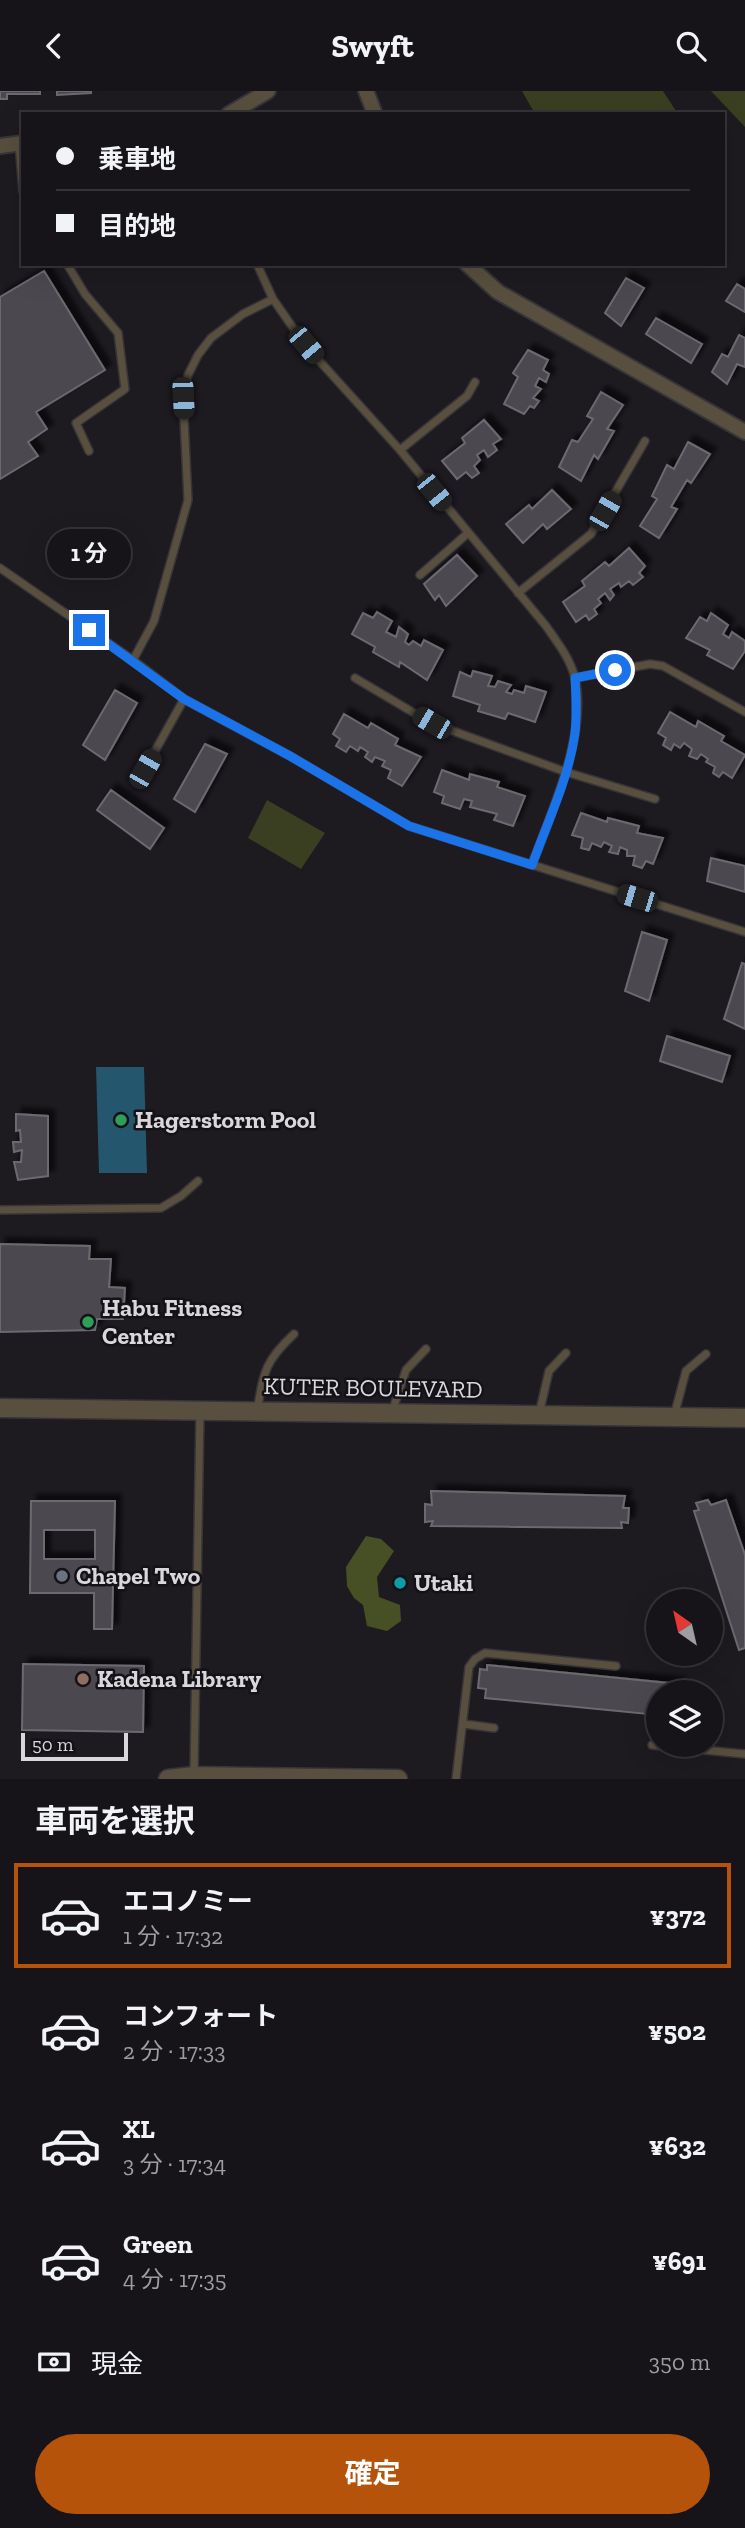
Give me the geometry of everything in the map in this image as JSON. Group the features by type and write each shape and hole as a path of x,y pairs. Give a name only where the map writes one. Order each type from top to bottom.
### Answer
{"street":[{"path":"232,112 268,91"},
{"path":"366,91 374,112"},
{"path":"0,146 21,144"},
{"path":"469,266 498,292 745,432"},
{"name":"KUTER BOULEVARD","path":"0,1408 745,1418"},
{"path":"168,1779 194,1776 398,1779"}],"lane":[{"path":"68,266 85,293 118,333 125,389 76,423 89,451"},
{"path":"258,266 274,299 312,353 400,450 565,653 575,678 577,708 574,736 566,772 532,865"},
{"path":"133,660 154,621 188,500 183,398 188,375 211,338 243,314 274,299"},
{"path":"400,450 467,396 475,382"},
{"path":"518,593 591,534 645,441"},
{"path":"420,575 468,533"},
{"path":"0,568 133,660 184,699 290,756 409,826 745,932"},
{"path":"575,678 643,665 663,666 745,712"},
{"path":"355,678 432,723 566,772 655,799"},
{"path":"145,769 184,699"},
{"path":"0,1210 161,1208 198,1181"},
{"path":"257,1411 268,1362 294,1335"},
{"path":"392,1413 406,1370 426,1349"},
{"path":"539,1415 549,1371 566,1353"},
{"path":"674,1417 686,1371 706,1354"},
{"path":"194,1776 200,1411"},
{"path":"456,1779 469,1667 475,1659 485,1653 615,1666"},
{"path":"464,1724 494,1728"},
{"path":"723,1752 745,1754"}],"green space":[{"path":"522,91 663,91 677,112 534,112"},
{"path":"711,91 745,91 745,127"},
{"path":"267,800 325,833 301,869 248,838"},
{"path":"366,1536 381,1539 394,1551 377,1577 379,1597 400,1605 401,1621 387,1631 367,1626 363,1605 354,1598 347,1586 346,1567"}],"water":[{"name":"Hagerstorm Pool","path":"96,1067 144,1067 147,1173 99,1173"}],"building":[{"path":"0,91 40,91 40,94 7,94 7,99 0,99"},
{"path":"57,91 91,91 91,93 57,95"},
{"path":"44,271 105,370 36,412 47,429 28,442 38,456 0,479 0,297"},
{"path":"626,278 644,288 621,326 605,313"},
{"path":"737,284 745,289 745,312 726,301"},
{"path":"656,318 702,344 691,363 646,334"},
{"path":"739,335 745,338 745,367 737,364 727,384 712,372 722,354 728,357"},
{"path":"528,350 548,360 543,370 549,374 546,382 539,378 535,386 541,389 533,398 539,401 534,408 530,406 524,414 504,404 518,377 513,373"},
{"path":"601,392 623,405 607,429 614,431 598,459 594,455 581,481 559,467 572,440 578,442 593,419 587,416"},
{"path":"484,420 501,439 493,444 497,450 488,457 484,450 477,455 480,460 474,466 479,473 472,478 466,472 457,479 442,461 465,443 462,438"},
{"path":"688,442 710,454 691,483 687,480 671,507 677,509 659,538 640,526 657,499 652,496 667,465 674,469"},
{"path":"552,490 571,509 547,529 543,524 523,543 506,524 529,505 532,509"},
{"path":"629,548 645,566 639,573 643,577 633,585 629,581 621,587 619,583 610,589 614,595 610,600 605,593 598,599 601,603 594,609 597,614 589,620 586,615 576,622 563,602 585,586 582,581 605,562 609,566"},
{"path":"457,555 477,576 446,606 439,595 435,600 424,584"},
{"path":"377,612 392,621 386,632 396,637 399,627 408,634 405,642 409,645 413,641 421,646 424,640 443,650 427,680 400,662 399,667 373,652 375,647 352,634 363,613 373,618"},
{"path":"711,613 728,625 723,634 729,638 732,632 745,641 745,651 733,669 707,655 710,650 686,638 700,617 707,621"},
{"path":"473,671 492,676 488,686 495,687 498,681 511,685 506,692 512,694 514,690 524,693 526,686 546,692 535,722 508,713 505,719 478,711 480,705 453,696 460,672 471,677"},
{"path":"115,690 137,703 105,760 83,745"},
{"path":"670,712 696,727 698,721 724,736 721,741 745,755 732,778 723,772 719,777 713,773 715,767 706,762 708,759 701,754 697,759 689,756 692,749 684,743 680,748 674,744 671,750 663,745 666,738 658,733"},
{"path":"344,714 368,728 371,723 398,739 395,745 421,757 402,786 388,778 391,770 382,766 385,761 375,757 372,762 365,757 368,752 360,747 358,751 350,746 346,752 336,746 340,739 333,734"},
{"path":"205,744 227,754 195,812 174,799"},
{"path":"442,770 469,780 470,774 499,782 497,787 525,796 513,826 494,820 497,814 470,807 472,801 464,799 460,809 442,803 444,796 434,792"},
{"path":"111,790 164,828 150,849 97,810"},
{"path":"581,813 607,822 608,818 639,826 637,833 663,838 653,864 646,861 642,868 633,865 635,856 627,856 627,850 620,847 618,854 609,852 612,846 604,842 601,847 592,843 589,850 581,848 583,838 572,835"},
{"path":"711,858 745,866 745,892 707,881"},
{"path":"642,932 667,940 649,1001 625,991"},
{"path":"742,963 745,964 745,1029 724,1019"},
{"path":"667,1036 730,1056 722,1082 660,1061"},
{"path":"16,1114 48,1116 48,1176 18,1180 14,1162 21,1162 22,1150 14,1152 13,1142 21,1142 20,1130 16,1131"},
{"path":"0,1244 90,1246 89,1259 111,1259 109,1287 125,1288 123,1319 97,1319 95,1330 0,1332"},
{"path":"431,1491 625,1496 623,1508 629,1508 628,1523 621,1522 622,1528 431,1526 433,1521 425,1522 425,1504 432,1505"},
{"path":"708,1500 711,1505 726,1500 745,1555 745,1648 739,1650 723,1601 723,1589 719,1589 694,1511 699,1510 696,1503"},
{"path":"31,1501 115,1501 112,1629 94,1629 94,1593 30,1593","holes":["44,1530 95,1530 95,1559 44,1559"]},
{"path":"23,1664 144,1666 143,1732 22,1730"},
{"path":"487,1665 646,1681 646,1714 485,1698 486,1689 478,1688 480,1669 487,1670"}],"place":[{"name":"Hagerstorm Pool","path":"121,1120"},
{"name":"Habu Fitness Center","path":"88,1322"},
{"name":"Chapel Two","path":"62,1576"},
{"name":"Utaki","path":"400,1583"},
{"name":"Kadena Library","path":"83,1679"}],"route":[{"path":"89,630 184,699 290,756 409,826 532,865 566,772 577,708 575,678 615,670"}]}
